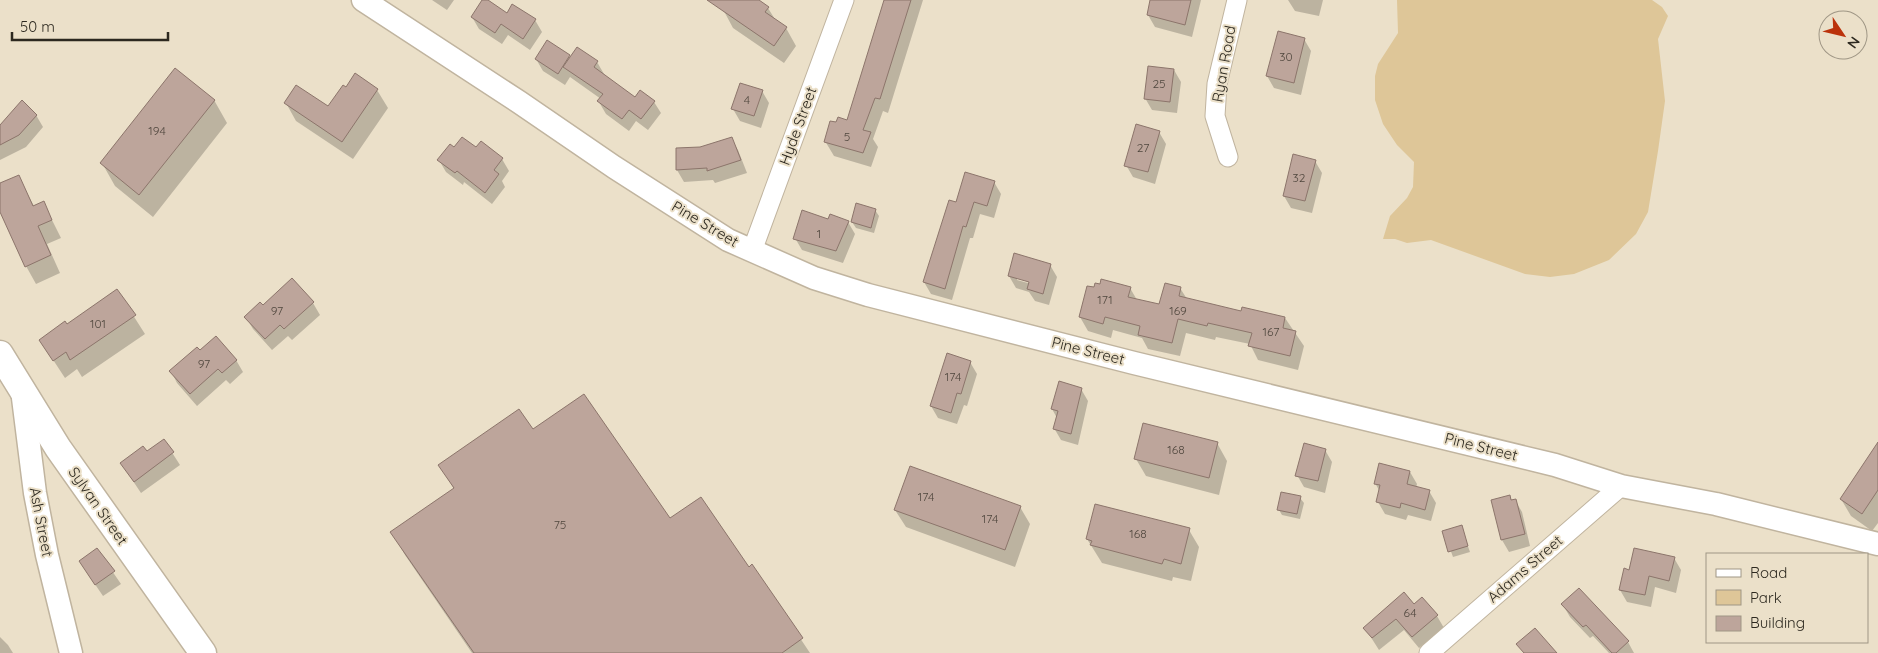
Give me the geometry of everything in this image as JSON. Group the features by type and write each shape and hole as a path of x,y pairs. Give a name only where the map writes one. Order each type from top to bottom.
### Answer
{"main road":[{"name":"Sylvan Street","path":"0,354 58,448 203,653"}],"street":[{"name":"Pine Street","path":"363,0 614,167 728,240 814,278 868,295 1140,364 1555,465 1621,486 1716,504 1878,544"},
{"name":"Hyde Street","path":"752,251 844,0"},
{"name":"Ryan Road","path":"1228,157 1215,116 1218,84 1237,0"},
{"name":"Ash Street","path":"21,389 35,492 47,555 71,653"},
{"name":"Adams Street","path":"1429,653 1621,486"}],"green space":[{"path":"1397,0 1652,0 1662,7 1668,16 1658,39 1665,101 1648,212 1636,234 1609,260 1574,274 1550,277 1525,274 1431,240 1407,243 1395,239 1383,239 1390,216 1407,198 1413,187 1414,162 1397,145 1383,124 1375,100 1375,76 1378,64 1398,33"}],"building":[{"path":"482,0 488,0 507,13 512,4 536,19 523,39 501,24 495,33 471,17"},
{"path":"707,0 759,0 769,7 765,12 787,27 774,46"},
{"path":"884,0 911,0 880,99 875,98 863,130 871,132 863,153 824,142 830,121 836,122 838,117 847,120"},
{"path":"1150,0 1191,0 1185,25 1147,15"},
{"path":"1278,31 1305,38 1294,83 1266,76"},
{"path":"547,40 570,55 558,74 535,59"},
{"path":"577,47 598,61 594,67 635,97 640,90 655,101 641,119 629,110 622,119 597,101 603,94 563,67"},
{"path":"1148,66 1174,69 1170,102 1144,99"},
{"path":"175,68 215,100 139,195 100,163"},
{"path":"355,73 378,89 342,142 284,103 296,85 328,106 343,85 346,87"},
{"path":"740,83 763,90 754,116 731,109"},
{"path":"22,100 37,115 19,135 0,145 0,125"},
{"path":"1136,124 1160,131 1148,172 1124,166"},
{"path":"462,137 476,147 481,141 503,158 494,170 499,174 485,193 457,171 455,173 437,160 450,144 454,147"},
{"path":"732,137 741,160 707,171 707,168 676,170 676,148 700,147"},
{"path":"1293,154 1316,160 1305,201 1283,196"},
{"path":"965,172 995,181 987,206 974,202 966,227 963,226 945,289 923,282 949,200 956,202"},
{"path":"19,175 33,206 44,201 52,220 38,226 51,255 25,267 0,212 0,183"},
{"path":"856,203 876,209 871,228 851,222"},
{"path":"802,210 828,219 830,214 849,221 836,251 793,239"},
{"path":"1014,253 1051,264 1043,294 1027,289 1029,282 1008,276"},
{"path":"292,278 314,302 284,329 280,325 265,339 244,317 260,302 263,305"},
{"path":"1101,279 1131,287 1128,297 1159,304 1165,283 1181,287 1179,296 1241,311 1242,307 1285,317 1283,328 1296,331 1290,356 1248,346 1252,333 1208,323 1207,326 1178,319 1172,343 1138,335 1140,326 1105,317 1103,324 1079,317 1087,286 1094,287 1095,283 1100,284"},
{"path":"117,289 136,315 70,360 66,352 53,361 39,340 65,321 67,324"},
{"path":"216,336 237,360 222,373 218,369 190,394 169,371 197,347 200,350"},
{"path":"947,353 971,361 961,394 957,393 951,413 930,406"},
{"path":"1059,381 1082,388 1071,434 1053,429 1058,411 1051,409"},
{"path":"584,394 670,518 701,497 749,567 752,564 803,638 782,653 474,653 390,532 454,488 438,465 519,409 533,429"},
{"path":"1143,423 1218,442 1209,478 1134,459"},
{"path":"164,439 174,452 134,482 120,463 143,446 147,451"},
{"path":"1878,442 1878,490 1862,514 1840,499"},
{"path":"1304,443 1326,449 1318,481 1295,476"},
{"path":"1379,463 1410,471 1407,484 1430,490 1425,510 1401,503 1400,508 1376,502 1380,485 1374,484"},
{"path":"910,466 1021,506 1005,550 894,510"},
{"path":"1281,492 1301,496 1297,514 1277,510"},
{"path":"1510,495 1511,500 1516,499 1525,534 1501,540 1491,500"},
{"path":"1095,504 1190,528 1181,564 1164,559 1162,564 1090,545 1092,541 1086,539"},
{"path":"1462,525 1468,546 1448,552 1442,531"},
{"path":"97,548 115,571 95,585 79,561"},
{"path":"1634,548 1675,557 1669,581 1649,576 1645,595 1619,590 1624,568 1629,570"},
{"path":"1579,588 1629,641 1616,653 1612,653 1586,625 1583,627 1561,604"},
{"path":"1404,592 1414,604 1422,597 1438,615 1412,637 1396,619 1372,638 1363,628"},
{"path":"1535,628 1557,653 1524,653 1516,644"}]}
